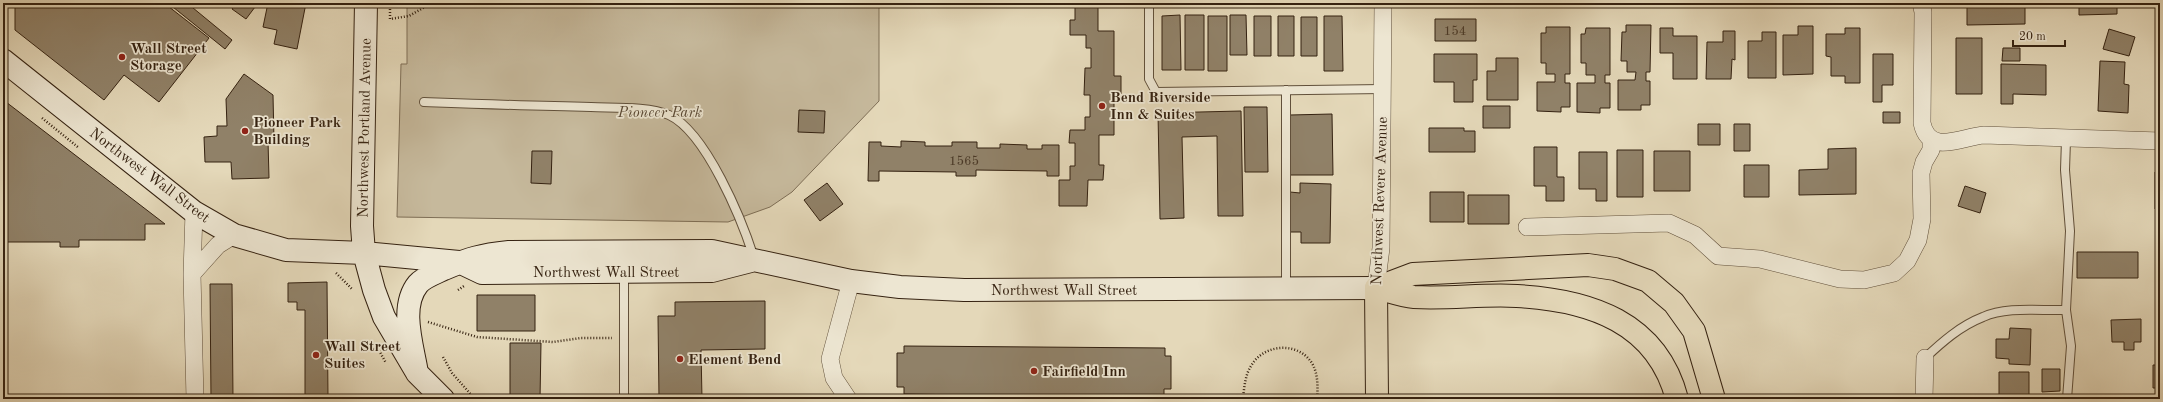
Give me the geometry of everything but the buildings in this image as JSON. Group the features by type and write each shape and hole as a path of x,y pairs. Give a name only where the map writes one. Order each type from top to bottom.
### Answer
{"main road":[{"name":"Northwest Portland Avenue","path":"366,3 362,226 364,253 374,290 384,317 417,373 443,399"},
{"name":"Northwest Wall Street","path":"3,60 194,212 234,235 286,250 364,253 459,262 482,273 712,271 755,260"},
{"path":"624,271 630,261 666,260 688,251"},
{"name":"Northwest Wall Street","path":"459,262 479,255 509,252 712,251 787,265 851,280 900,287 964,290 1376,288"},
{"path":"417,373 410,331 409,310 411,295 418,283 459,262"},
{"path":"1376,288 1413,274 1588,265 1615,269 1648,281 1674,303 1694,331 1714,399"},
{"name":"Northwest Revere Avenue","path":"1376,288 1377,399"},
{"path":"1376,288 1413,297 1517,296 1553,300 1595,310 1630,327 1655,350 1672,378 1677,399"}],"street":[{"name":"Northwest Revere Avenue","path":"1376,288 1381,248 1383,3"},
{"path":"1528,227 1669,224 1695,235 1718,256 1760,259 1840,279 1864,280 1894,273 1907,261 1918,240 1922,219 1921,173 1931,150 1928,137 1922,123 1922,7"},
{"path":"1928,137 1949,142 1971,136 1984,135 2066,140 2160,142"},
{"path":"194,212 192,274 195,399"},
{"path":"192,274 218,245 234,235"},
{"path":"848,399 834,378 830,359 851,280"},
{"path":"1924,399 1925,358"}],"lane":[{"path":"1149,3 1149,79 1156,92 1383,89"},
{"path":"1286,90 1286,289"},
{"path":"424,102 615,108 649,111 668,115 692,133 718,176 744,226 755,260"},
{"path":"2066,140 2065,170 2070,231 2066,310 2071,346 2067,399"},
{"path":"624,271 624,399"},
{"path":"1925,358 1945,339 1983,316 2006,312 2066,310"}],"path":[{"path":"390,3 390,19 409,16 432,3"},
{"path":"426,321 477,337 563,342 581,338 624,337"},
{"path":"1243,399 1250,366 1269,350 1282,347 1294,349 1304,355 1312,364 1317,376 1317,399"},
{"path":"443,358 452,373 475,399"}],"green space":[{"name":"Pioneer Park","path":"407,3 879,3 879,101 792,192 770,207 728,222 397,217 401,64 407,64"}],"place":[{"name":"Wall Street Storage","path":"122,57"},
{"name":"Bend Riverside Inn & Suites","path":"1102,106"},
{"name":"Pioneer Park Building","path":"245,131"},
{"name":"Wall Street Suites","path":"316,355"},
{"name":"Element Bend","path":"680,359"},
{"name":"Fairfield Inn","path":"1034,371"}]}
